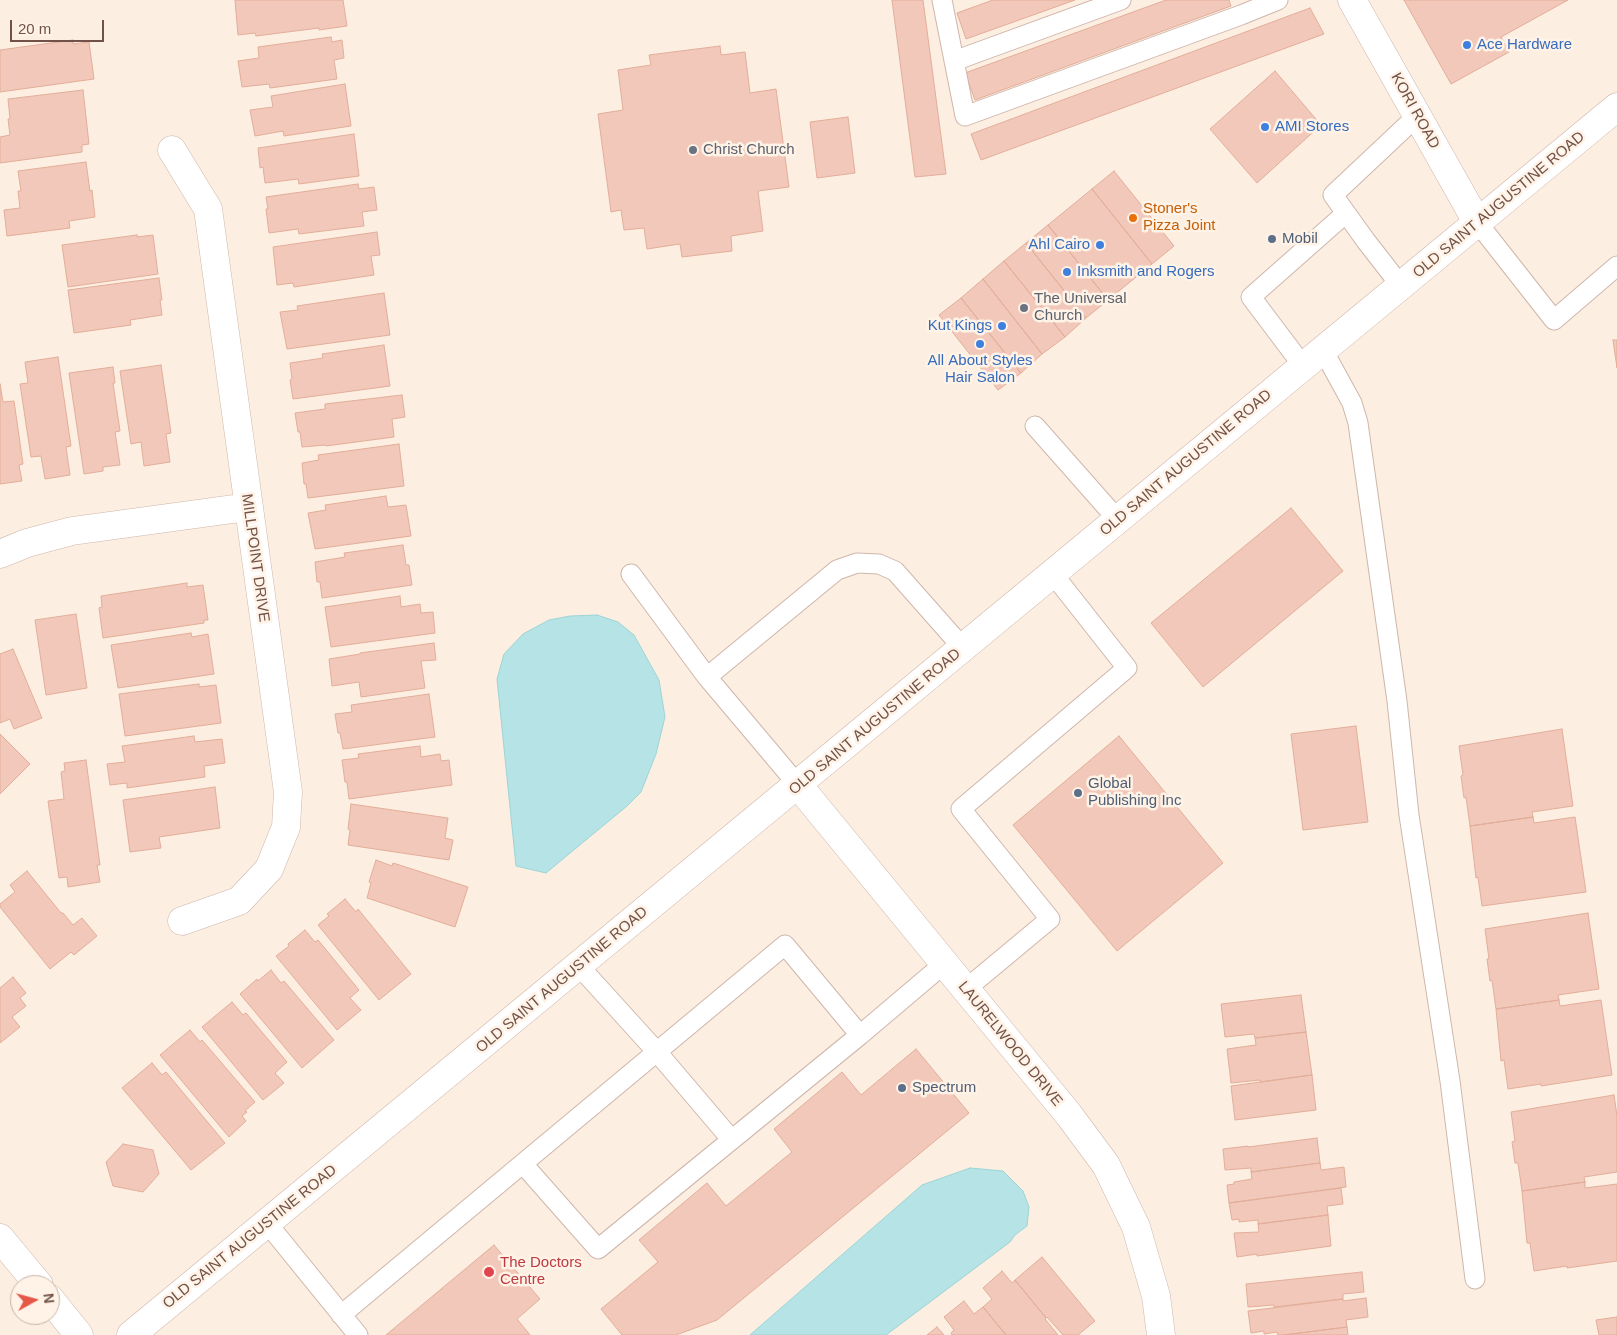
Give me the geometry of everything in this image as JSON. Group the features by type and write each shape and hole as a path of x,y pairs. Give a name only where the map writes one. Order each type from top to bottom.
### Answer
{"street":[{"name":"KORI ROAD","path":"1352,0 1477,222"},
{"name":"OLD SAINT AUGUSTINE ROAD","path":"131,1335 1617,107"},
{"name":"MILLPOINT DRIVE","path":"172,150 208,210 288,792 286,827 269,869 238,901 182,921"},
{"path":"0,554 27,542 72,531 248,507"},
{"name":"LAURELWOOD DRIVE","path":"798,785 945,963 1069,1116 1106,1165 1136,1227 1156,1296 1161,1335"},
{"path":"0,1238 31,1275"},
{"path":"60,1311 79,1335"}],"lane":[{"path":"943,0 965,116 1254,4 1278,0"},
{"path":"954,61 1121,0"},
{"path":"1401,286 1366,242 1333,195 1418,116"},
{"path":"1346,213 1251,297 1313,358 1352,403 1358,423 1397,701 1409,815 1450,1081 1475,1279"},
{"path":"1477,222 1554,320 1617,266"},
{"path":"1035,426 1118,520"},
{"path":"707,677 837,570 856,563 879,564 895,571 963,648"},
{"path":"630,574 707,677 798,785"},
{"path":"966,989 1050,919 961,809 1127,668 1053,574"},
{"path":"341,1314 785,945 860,1035"},
{"path":"523,1164 598,1249 945,963"},
{"path":"579,966 657,1052 731,1139"},
{"path":"267,1223 358,1335"}],"water":[{"path":"597,615 618,622 634,635 659,680 665,717 656,754 641,792 627,806 546,873 516,866 497,679 504,654 523,634 549,620 570,616"},
{"path":"970,1168 1003,1171 1023,1191 1029,1207 1027,1226 1015,1235 1010,1242 886,1335 750,1335 922,1185"}],"building":[{"path":"235,0 343,0 347,26 256,36 255,33 238,35"},
{"path":"892,0 923,0 946,174 915,177"},
{"path":"993,0 1075,0 966,39 957,13"},
{"path":"1166,0 1229,0 1231,6 975,100 965,73"},
{"name":"Ace Hardware","path":"1404,0 1568,0 1501,37 1509,52 1451,84"},
{"path":"1310,8 1324,34 981,160 971,134"},
{"path":"331,37 332,42 342,40 344,58 334,60 337,79 270,88 269,84 242,87 238,61 259,58 258,47"},
{"path":"73,40 73,44 89,42 94,79 0,92 0,50"},
{"name":"Christ Church","path":"720,46 721,55 745,52 750,93 776,89 789,187 758,191 763,231 731,236 732,251 682,257 680,244 647,249 644,228 624,230 621,210 611,212 598,114 623,110 618,70 651,65 649,55"},
{"name":"AMI Stores","path":"1275,71 1321,125 1257,183 1210,129"},
{"path":"345,84 351,126 284,136 283,131 255,136 250,110 273,107 271,96"},
{"path":"83,90 89,144 82,145 82,152 0,163 0,137 10,135 8,99"},
{"path":"848,117 855,173 817,178 810,122"},
{"path":"354,134 359,176 299,184 298,179 265,183 263,167 260,168 258,148"},
{"path":"86,162 95,217 69,221 70,228 7,236 4,210 20,208 18,191 21,191 18,171"},
{"name":"Stoner's Pizza Joint","path":"1114,171 1174,246 1152,264 1092,189"},
{"path":"358,184 359,189 374,187 377,210 362,212 364,226 299,234 298,229 269,233 266,197"},
{"name":"Ahl Cairo","path":"1092,189 1152,264 1108,300 1048,225"},
{"name":"Inksmith and Rogers","path":"1048,225 1108,300 1086,318 1026,243"},
{"path":"377,232 380,255 371,256 374,275 294,287 293,283 277,285 273,247"},
{"path":"137,235 137,237 153,235 158,274 68,287 62,245"},
{"path":"1026,243 1086,318 1065,337 1004,261"},
{"name":"The Universal Church","path":"1004,261 1065,337 1042,354 983,279"},
{"path":"159,278 162,315 130,320 131,325 74,333 68,290"},
{"name":"Kut Kings","path":"983,279 1042,354 1021,373 961,298"},
{"path":"384,293 390,335 287,349 280,312 298,310 297,306"},
{"name":"All About Styles Hair Salon","path":"961,298 1021,373 998,390 939,315"},
{"path":"1613,340 1617,340 1617,368"},
{"path":"384,345 390,386 293,399 290,363 323,358 322,354"},
{"path":"58,357 71,446 66,447 70,475 45,479 41,456 31,457 20,384 28,383 25,362"},
{"path":"161,365 171,433 166,434 170,462 144,466 141,442 131,444 120,371"},
{"path":"113,367 115,383 113,383 120,431 115,432 120,465 103,467 103,471 84,474 69,373"},
{"path":"0,384 3,402 14,401 23,464 19,465 22,481 0,484"},
{"path":"402,395 405,417 392,419 394,437 326,446 302,447 295,413 325,409 325,404"},
{"path":"399,444 404,486 308,498 306,484 304,484 302,463 319,460 318,455"},
{"path":"386,496 388,507 406,505 411,536 315,549 308,513 326,510 325,505"},
{"path":"1291,508 1343,571 1203,687 1151,623"},
{"path":"403,545 412,585 322,598 320,582 317,582 315,562 345,557 344,553"},
{"path":"187,583 187,587 203,585 208,620 204,620 204,623 103,638 99,608 102,607 101,596"},
{"path":"400,596 401,607 420,604 421,613 433,612 435,633 331,647 325,607"},
{"path":"76,614 87,688 46,695 35,620"},
{"path":"191,633 192,637 208,634 214,674 118,688 111,645"},
{"path":"434,643 436,660 421,661 425,688 361,697 359,682 332,686 329,659"},
{"path":"13,649 42,718 14,729 10,719 0,723 0,654"},
{"path":"199,684 199,687 216,685 221,723 125,736 119,694"},
{"path":"429,694 435,737 343,749 335,714 352,712 351,705"},
{"path":"1356,726 1368,822 1303,830 1291,734"},
{"path":"1562,729 1573,806 1532,812 1533,817 1470,826 1466,797 1464,798 1459,746"},
{"path":"0,734 30,764 0,794"},
{"path":"194,736 195,742 222,739 225,763 204,766 205,777 127,788 127,783 110,785 107,764 125,762 122,746"},
{"path":"1119,736 1223,863 1117,951 1013,825"},
{"path":"420,746 421,757 440,754 441,761 449,760 452,785 349,799 342,760 359,758 358,754"},
{"path":"86,760 100,865 97,865 100,882 68,887 67,877 59,878 48,801 64,799 61,772 65,771 64,763"},
{"path":"215,787 220,828 159,837 161,848 130,852 123,800"},
{"path":"351,804 448,818 445,838 453,840 449,860 348,845"},
{"path":"1533,817 1534,823 1575,817 1586,892 1482,906 1478,877 1476,878 1470,826"},
{"path":"376,860 392,866 393,863 468,887 455,927 367,898 371,883 369,882"},
{"path":"27,871 73,925 82,918 97,936 74,955 71,952 50,969 0,907 0,904 15,892 10,885"},
{"path":"345,899 356,912 358,909 411,974 379,1000 318,925 329,916 327,914"},
{"path":"1588,913 1599,989 1558,995 1559,1000 1496,1009 1492,980 1490,981 1485,929"},
{"path":"305,930 315,942 318,940 359,990 350,998 361,1010 337,1030 276,956"},
{"path":"271,970 281,983 284,981 334,1040 302,1068 240,994"},
{"path":"13,977 26,993 20,998 26,1006 12,1017 20,1027 0,1043 0,988"},
{"path":"1301,995 1306,1032 1255,1038 1254,1034 1225,1037 1221,1004"},
{"path":"1559,1000 1560,1006 1601,1000 1612,1075 1508,1089 1504,1060 1501,1061 1496,1009"},
{"path":"232,1002 243,1015 246,1013 287,1062 275,1073 284,1083 263,1100 202,1027"},
{"path":"190,1030 200,1042 202,1040 255,1102 242,1116 246,1121 229,1137 160,1055"},
{"path":"1306,1032 1312,1075 1260,1082 1260,1080 1231,1083 1227,1049 1256,1045 1255,1038"},
{"path":"916,1049 969,1113 717,1320 676,1335 622,1335 601,1309 658,1262 639,1240 707,1183 726,1206 792,1152 774,1129 842,1072 861,1095"},
{"path":"152,1063 162,1075 166,1072 225,1143 191,1170 122,1088"},
{"path":"1312,1075 1316,1110 1235,1120 1231,1086"},
{"path":"1614,1095 1617,1116 1617,1172 1584,1177 1585,1182 1522,1191 1518,1163 1515,1163 1512,1142 1515,1141 1511,1112"},
{"path":"1317,1138 1320,1163 1251,1172 1251,1168 1225,1170 1223,1149"},
{"path":"123,1144 153,1150 159,1174 143,1192 113,1186 106,1162"},
{"path":"1320,1163 1321,1170 1344,1167 1346,1187 1229,1203 1227,1185 1252,1179 1251,1172"},
{"path":"1585,1182 1585,1188 1617,1184 1617,1261 1534,1271 1530,1243 1527,1243 1522,1191"},
{"path":"1341,1188 1343,1204 1327,1206 1328,1215 1258,1224 1258,1220 1239,1222 1239,1219 1232,1220 1229,1203"},
{"path":"1328,1215 1331,1246 1237,1257 1234,1233 1259,1232 1258,1224"},
{"name":"The Doctors Centre","path":"494,1245 540,1299 517,1319 530,1335 386,1335"},
{"path":"1042,1257 1095,1321 1078,1335 1063,1335 1046,1318 1015,1280"},
{"path":"1002,1271 1012,1283 1015,1280 1058,1335 1006,1335 983,1307 992,1299 983,1288"},
{"path":"1362,1272 1364,1292 1343,1294 1343,1299 1274,1307 1274,1305 1248,1307 1246,1284"},
{"path":"1366,1298 1368,1317 1346,1320 1347,1327 1284,1335 1278,1335 1277,1332 1264,1334 1264,1331 1251,1333 1248,1311 1343,1299 1343,1301"},
{"path":"964,1301 974,1314 983,1307 1006,1335 952,1335 951,1333 954,1330 944,1317"},
{"path":"1617,1317 1617,1335 1599,1335 1596,1320"},
{"path":"937,1327 944,1335 927,1335"},
{"path":"1347,1327 1348,1335 1284,1335"}],"place":[{"name":"Ace Hardware","path":"1467,45"},
{"name":"AMI Stores","path":"1265,127"},
{"name":"Christ Church","path":"693,150"},
{"name":"Stoner's Pizza Joint","path":"1133,218"},
{"name":"Mobil","path":"1272,239"},
{"name":"Ahl Cairo","path":"1100,245"},
{"name":"Inksmith and Rogers","path":"1067,272"},
{"name":"The Universal Church","path":"1024,308"},
{"name":"Kut Kings","path":"1002,326"},
{"name":"All About Styles Hair Salon","path":"980,344"},
{"name":"Global Publishing Inc","path":"1078,793"},
{"name":"Spectrum","path":"902,1088"},
{"name":"The Doctors Centre","path":"489,1272"}]}
